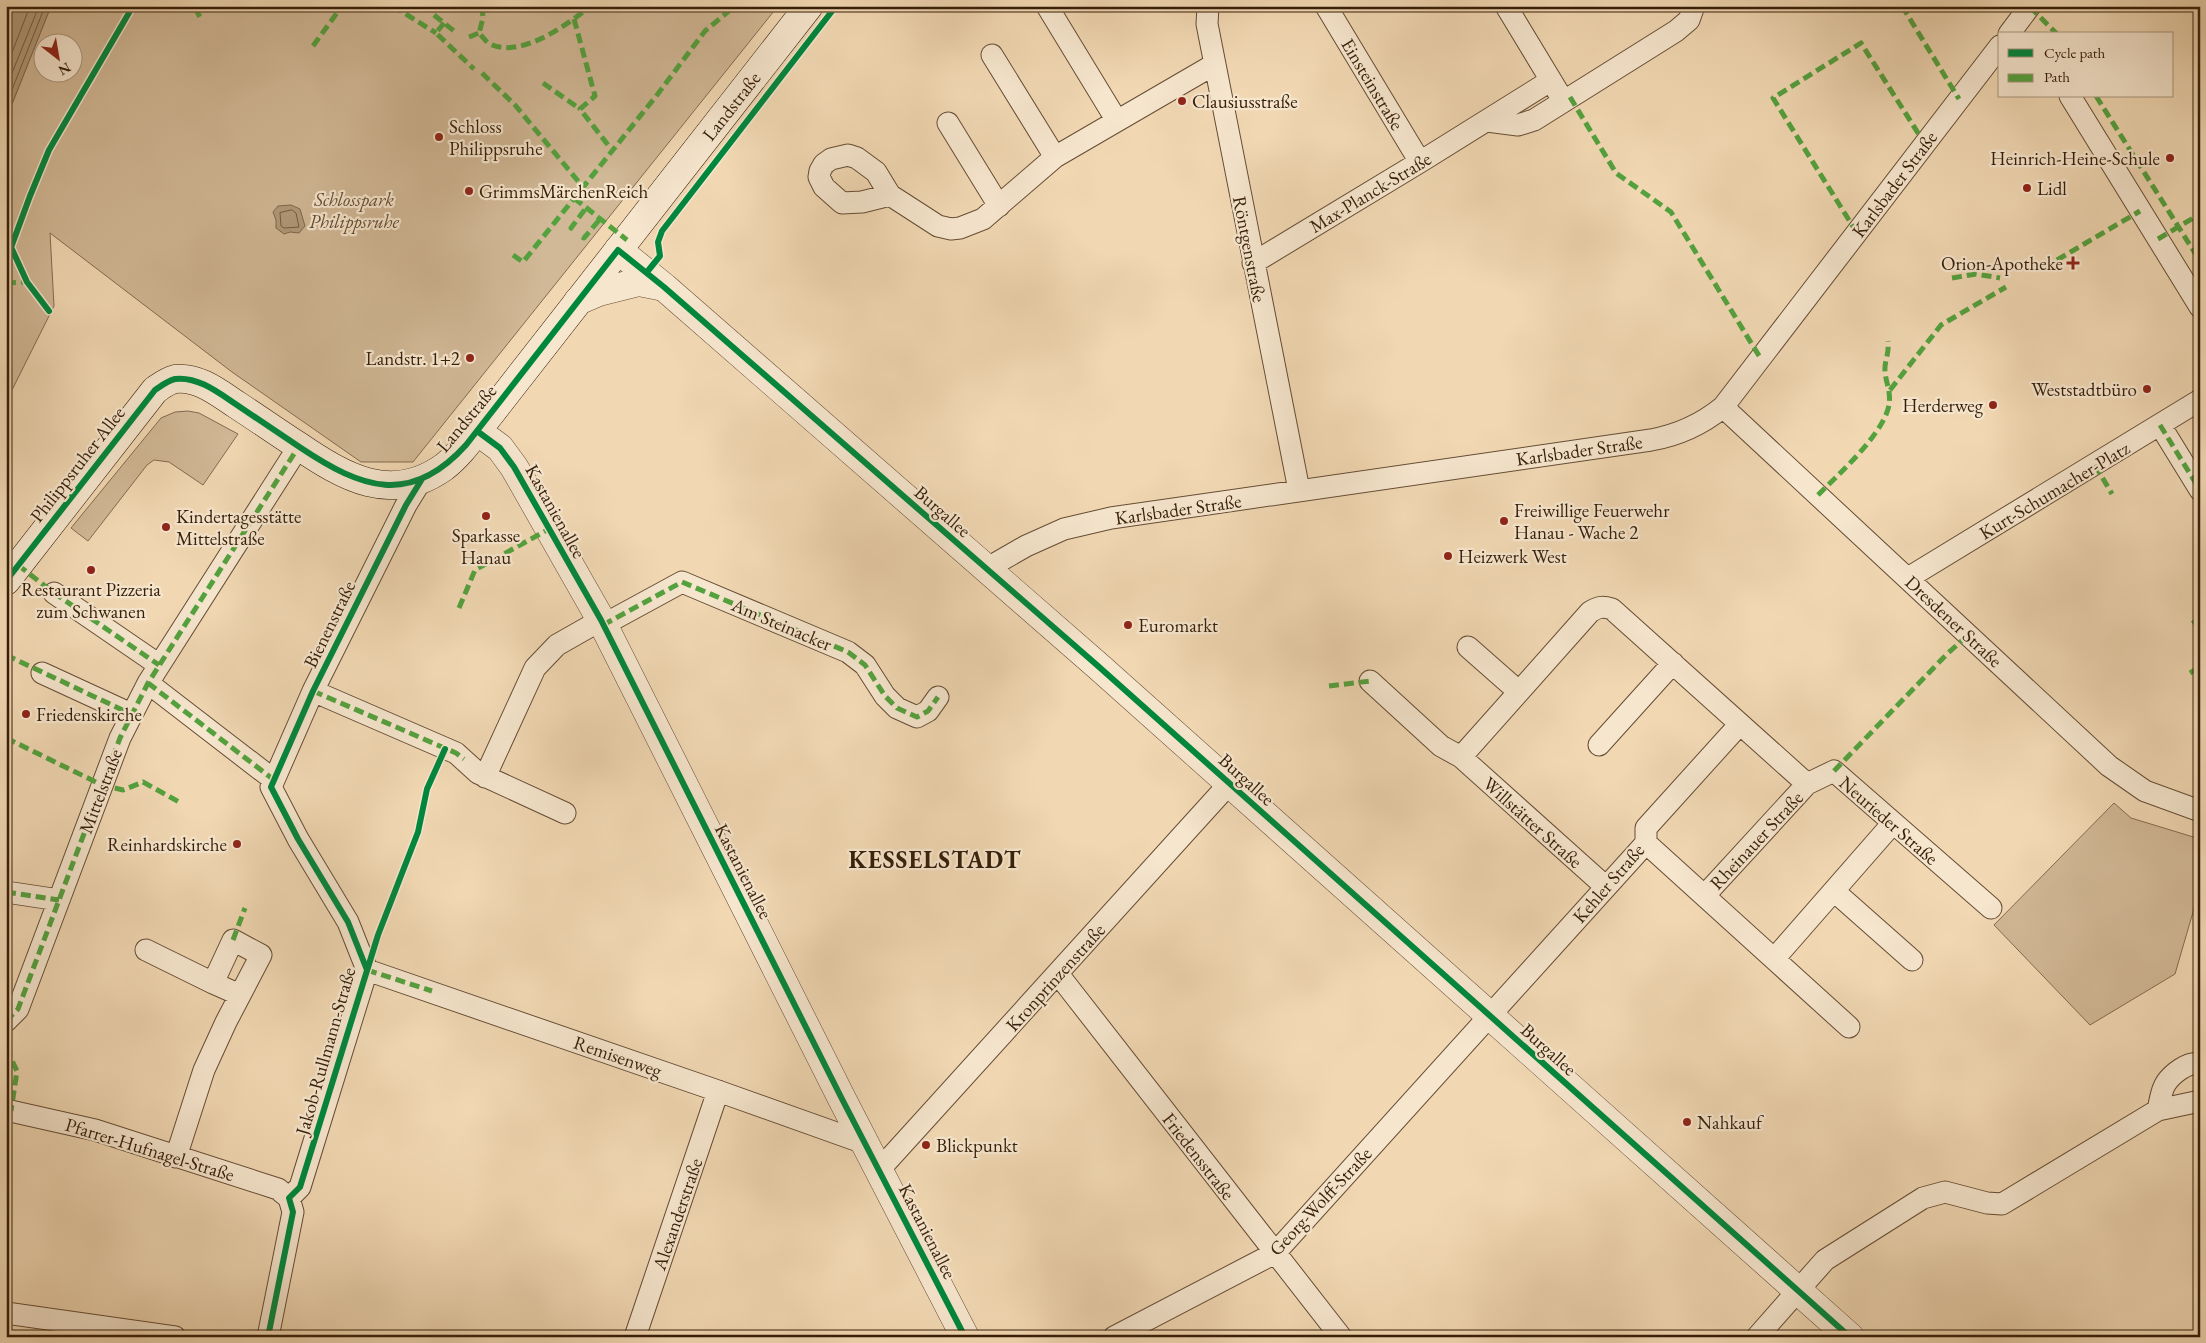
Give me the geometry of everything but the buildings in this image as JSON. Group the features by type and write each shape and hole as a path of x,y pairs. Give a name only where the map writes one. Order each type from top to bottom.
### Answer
{"street":[{"name":"Landstraße","path":"155,390 173,380 188,380 202,384 216,391 328,466 351,478 368,483 393,485 422,479 456,457 478,431 809,6"},
{"path":"1047,6 1116,121"},
{"name":"Röntgenstraße","path":"1208,6 1208,24 1215,64 1298,490"},
{"name":"Einsteinstraße","path":"1326,6 1420,162"},
{"path":"1506,6 1563,101"},
{"path":"1487,121 1513,125 1525,124 1676,31 1689,20 1694,6"},
{"path":"2014,32 2030,6"},
{"name":"Karlsbader Straße","path":"986,569 1026,546 1078,525 1298,490 1660,438 1694,427 1724,407 1998,49"},
{"path":"992,55 1055,157"},
{"path":"890,195 938,226 951,229 974,224 984,219 1055,157 1215,64"},
{"name":"Max-Planck-Straße","path":"1253,262 1420,162 1550,81"},
{"path":"2071,98 2200,307"},
{"path":"948,123 999,206"},
{"name":"Burgallee","path":"618,250 664,287 986,569 1850,1337"},
{"path":"578,301 599,292 640,282 664,287"},
{"name":"Philippsruher Allee","path":"6,581 155,390"},
{"name":"Kurt-Schumacher-Platz","path":"1908,578 2200,400"},
{"name":"Dresdener Straße","path":"1724,407 2109,766 2145,791 2200,811"},
{"path":"2160,425 2200,490"},
{"name":"Kastanienallee","path":"478,431 497,445 514,467 602,623 966,1337"},
{"name":"Mittelstraße","path":"6,1021 18,1010 120,738 131,714 154,674 299,446"},
{"name":"Bienenstraße","path":"273,783 313,692 406,505 422,479"},
{"name":"Am Steinacker","path":"602,623 682,582 848,652 866,665 885,696 897,708 917,717 928,711 938,697"},
{"path":"54,593 154,674 273,783"},
{"name":"Neurieder Straße","path":"1518,691 1590,612 1604,606 1612,610 1673,663 1807,784 1834,772 1991,908"},
{"path":"485,777 535,668 556,645 602,623"},
{"path":"1461,757 1518,691 1468,647"},
{"path":"1599,746 1673,663"},
{"path":"42,673 131,714"},
{"name":"Willstätter Straße","path":"1370,681 1441,746 1461,757 1606,887"},
{"path":"313,692 456,754 473,770 485,777 565,813"},
{"name":"Kehler Straße","path":"1489,1016 1646,843 1646,828 1740,724"},
{"name":"Jakob-Rullmann-Straße","path":"273,783 298,839 348,922 367,970 300,1188 289,1198"},
{"name":"Kronprinzenstraße","path":"880,1169 1229,784"},
{"name":"Rheinauer Straße","path":"1705,895 1807,784"},
{"path":"1774,959 1893,823"},
{"name":"Rheinauer Straße","path":"1646,843 1849,1027"},
{"path":"1834,891 1912,960"},
{"path":"6,892 59,900"},
{"path":"176,1157 204,1070 261,955 233,940 213,983"},
{"path":"146,950 240,995"},
{"name":"Remisenweg","path":"367,970 432,990 867,1144"},
{"name":"Friedensstraße","path":"1058,974 1340,1337"},
{"name":"Georg-Wolff-Straße","path":"1114,1337 1275,1253 1489,1016"},
{"path":"2158,1110 2165,1084 2180,1069 2196,1063 2200,1064"},
{"name":"Alexanderstraße","path":"635,1337 718,1091"},
{"path":"1756,1337 1825,1260 1923,1198 1945,1192 1987,1204 2002,1204 2158,1110 2200,1101"},
{"name":"Pfarrer-Hufnagel-Straße","path":"6,1110 95,1130 278,1189 289,1198"},
{"path":"268,1337 293,1212 289,1198"},
{"path":"6,1313 175,1337"}],"green space":[{"name":"Schlosspark Philippsruhe","path":"51,6 778,6 413,462 361,462 232,372 50,233 54,306 6,402 6,119 32,54 32,82 82,82 82,32 41,32"},
{"path":"188,411 199,413 238,434 203,485 169,462 154,460 147,465 88,541 71,528 161,418 175,412"},
{"path":"2114,803 2131,818 2200,839 2200,888 2175,974 2090,1025 1994,925"}],"water":[{"path":"6,6 51,6 41,32 32,32 32,54 6,119"},
{"path":"291,205 300,209 305,226 299,233 290,232 284,234 276,228 273,212 278,206"}],"marked path":[{"path":"313,46 342,6"},
{"path":"393,6 436,33"},
{"path":"482,6 483,18 479,33 490,44 502,47 516,47 544,37 570,22 591,6"},
{"path":"513,255 523,262 657,95 705,31 735,6"},
{"path":"1902,6 1959,99"},
{"path":"2030,7 2055,32"},
{"path":"195,8 200,17"},
{"path":"434,15 454,31"},
{"path":"574,19 595,96 580,109 612,150"},
{"path":"444,23 436,33 474,69"},
{"path":"469,37 479,33"},
{"path":"1857,233 1773,98 1861,43 1925,144"},
{"path":"482,73 515,105 583,187"},
{"path":"543,83 580,109"},
{"path":"1570,97 1616,173 1671,212 1761,359"},
{"path":"2097,98 2200,261"},
{"path":"574,198 627,240"},
{"path":"573,229 571,228 586,208"},
{"path":"2057,260 2140,211"},
{"path":"2158,239 2200,214"},
{"path":"582,237 584,238 600,219"},
{"path":"1952,278 1976,274 2000,278"},
{"path":"6,283 27,282"},
{"path":"1890,390 1941,325 2006,287"},
{"path":"1818,495 1858,455 1884,420 1890,397 1885,372 1888,341"},
{"path":"2160,425 2200,490"},
{"path":"6,1021 18,1009 120,738 148,683 299,446"},
{"path":"2095,465 2112,494"},
{"path":"459,608 475,570 549,529"},
{"path":"18,565 54,593 159,665"},
{"path":"603,625 682,582 848,652 865,665 885,696 897,708 917,717 928,711 938,697"},
{"path":"2193,620 2200,630"},
{"path":"1834,771 1947,654 1967,636"},
{"path":"6,655 131,714"},
{"path":"2190,673 2200,667"},
{"path":"1329,686 1370,681"},
{"path":"148,683 274,780"},
{"path":"313,691 456,753 464,759"},
{"path":"6,738 102,785 123,790 143,782 181,803"},
{"path":"6,892 59,900"},
{"path":"233,940 245,908"},
{"path":"367,970 432,991"},
{"path":"6,1048 17,1071 11,1111"}],"cycle path":[{"path":"6,261 49,150 133,6"},
{"path":"647,272 660,256 658,242 662,231 836,6"},
{"path":"11,247 27,282 49,311"},
{"path":"6,581 155,390 175,379 192,380 208,386 301,448 344,473 365,481 385,485 405,484 425,477 445,465 466,445 618,250 664,287 1098,666 1850,1337"},
{"path":"477,431 500,448 514,467 601,620 842,1099 965,1337"},
{"path":"367,970 348,922 298,839 271,787 313,691 406,505 422,479"},
{"path":"268,1337 293,1212 289,1198 300,1187 378,935 418,832 427,789 445,749"}],"place":[{"name":"Clausiusstraße","path":"1182,101"},
{"name":"Schloss Philippsruhe","path":"439,137"},
{"name":"Heinrich-Heine-Schule","path":"2170,158"},
{"name":"Lidl","path":"2027,188"},
{"name":"GrimmsMärchenReich","path":"469,191"},
{"name":"Orion-Apotheke","path":"2073,263"},
{"name":"Landstr. 1+2","path":"470,358"},
{"name":"Weststadtbüro","path":"2147,389"},
{"name":"Herderweg","path":"1993,405"},
{"name":"Sparkasse Hanau","path":"486,516"},
{"name":"Freiwillige Feuerwehr Hanau - Wache 2","path":"1504,521"},
{"name":"Kindertagesstätte Mittelstraße","path":"166,527"},
{"name":"Heizwerk West","path":"1448,556"},
{"name":"Restaurant Pizzeria zum Schwanen","path":"91,570"},
{"name":"Euromarkt","path":"1128,625"},
{"name":"Friedenskirche","path":"26,714"},
{"name":"Reinhardskirche","path":"237,844"},
{"name":"Nahkauf","path":"1687,1122"},
{"name":"Blickpunkt","path":"926,1145"}],"district":[{"name":"KESSELSTADT","path":"935,860"}]}
